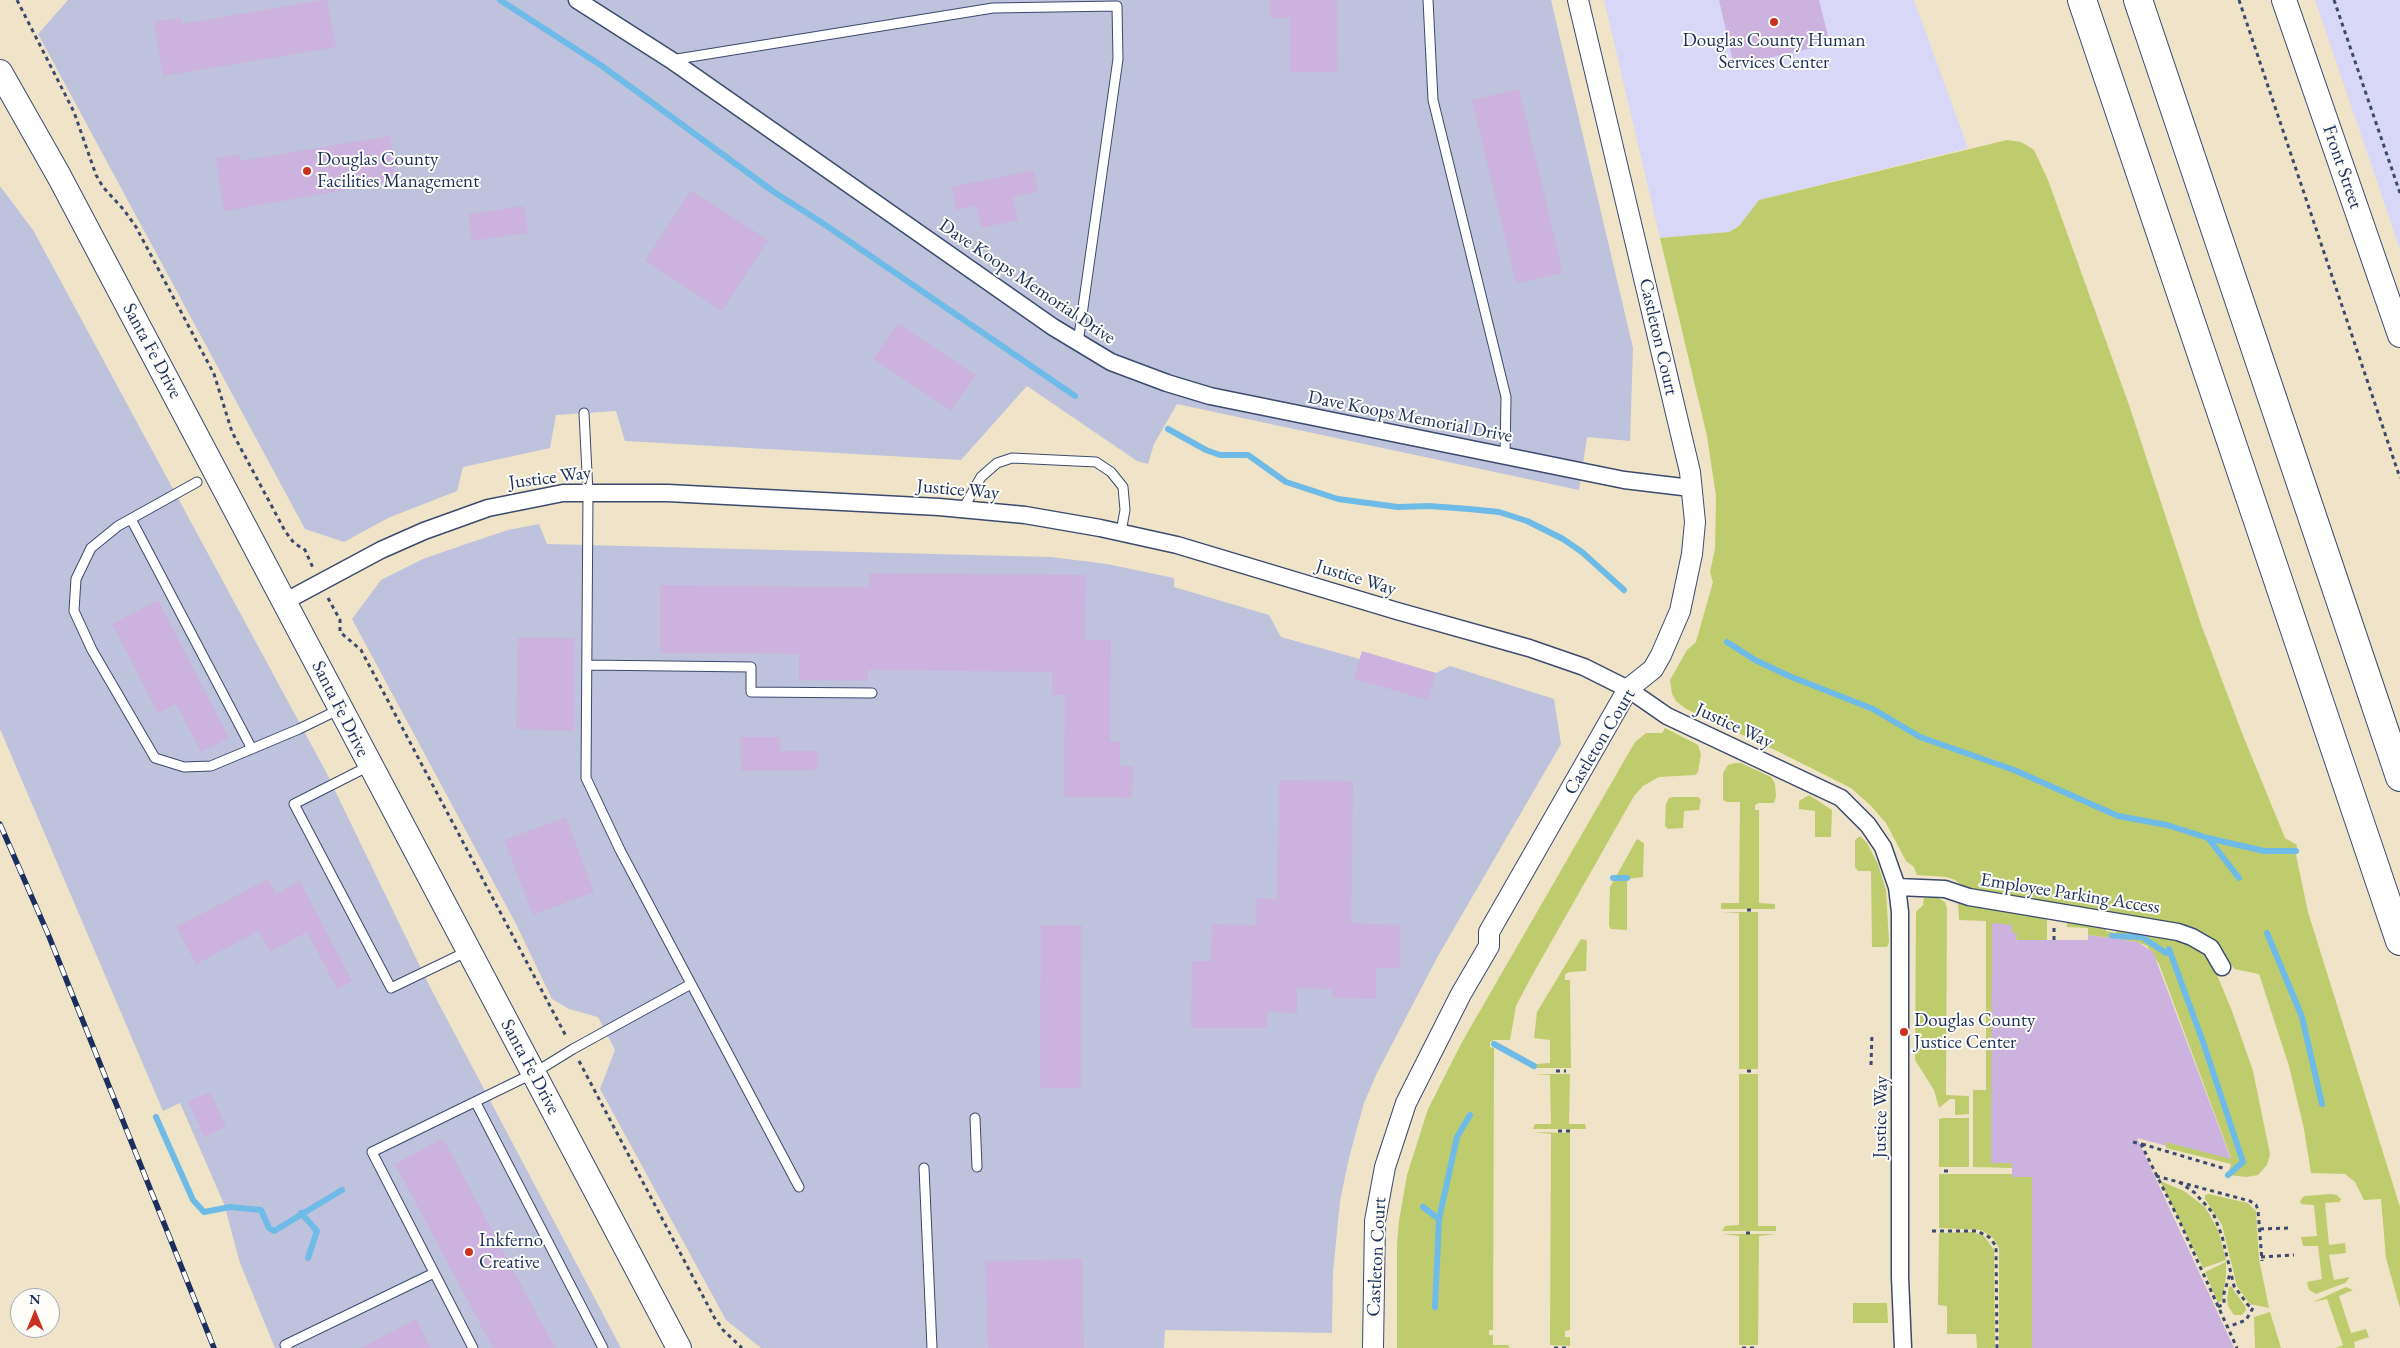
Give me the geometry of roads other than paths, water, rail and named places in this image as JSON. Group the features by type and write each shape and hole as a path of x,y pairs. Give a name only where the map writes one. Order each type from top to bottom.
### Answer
{"highway":[{"path":"2082,0 2400,941"},
{"path":"2138,0 2400,777"}],"main road":[{"name":"Front Street","path":"2284,0 2400,335"},
{"name":"Santa Fe Drive","path":"0,72 68,192 369,765 679,1348"}],"street":[{"name":"Dave Koops Memorial Drive","path":"577,0 671,60 1078,343 1110,362 1210,396 1624,480 1691,488"},
{"name":"Castleton Court","path":"1373,1348 1373,1248 1376,1214 1384,1168 1406,1102 1457,1002 1489,946 1489,932 1628,689 1653,669 1669,640 1680,612 1694,538 1691,488 1679,427 1578,0"},
{"name":"Justice Way","path":"284,602 320,581 390,546 488,508 541,496 588,492 668,492 963,509 1026,515 1121,532 1177,546 1397,612 1529,648 1584,667 1628,689 1667,716 1841,798 1876,834 1883,846 1897,887 1900,912 1900,1277 1903,1348"},
{"name":"Employee Parking Access","path":"1897,887 1945,889 1969,897 2178,932 2192,936 2211,948 2222,967"}],"lane":[{"path":"1428,0 1433,100 1506,397 1505,456"},
{"path":"671,60 993,8 1117,6 1118,59 1078,343"},
{"path":"584,413 588,492 586,778 620,850 799,1187"},
{"path":"963,509 981,477 997,463 1012,458 1096,462 1111,472 1123,487 1125,510 1121,532"},
{"path":"197,482 118,526 91,548 76,579 74,612 92,650 155,758 184,767 211,766 340,709"},
{"path":"131,519 252,749"},
{"path":"587,665 751,668 751,692 872,693"},
{"path":"369,765 294,804 391,988 468,951"},
{"path":"473,1348 372,1152 476,1103 534,1073 572,1049 691,984"},
{"path":"476,1103 602,1348"},
{"path":"975,1118 977,1167"},
{"path":"924,1168 932,1348"},
{"path":"287,1348 285,1345 434,1273"}],"waterway":[{"path":"500,0 602,66 774,192 821,222 1075,396"},
{"path":"1168,429 1206,450 1220,455 1248,455 1286,482 1338,499 1398,507 1429,506 1499,512 1527,521 1563,539 1582,552 1624,590"},
{"path":"1727,642 1755,660 1789,676 1873,709 1920,737 2014,770 2118,816 2167,825 2208,838 2264,851 2296,851"},
{"path":"2208,838 2239,878"},
{"path":"1613,878 1627,878"},
{"path":"2267,933 2302,1017 2322,1104"},
{"path":"2112,936 2142,937 2166,953 2169,951"},
{"path":"2169,949 2203,1042 2243,1162 2228,1175"},
{"path":"1494,1044 1534,1066"},
{"path":"1439,1219 1457,1137 1470,1115"},
{"path":"156,1117 193,1200 204,1212 230,1207 261,1210 269,1228 274,1231 342,1190"},
{"path":"1423,1207 1439,1219 1435,1307"},
{"path":"301,1213 317,1231 308,1258"}],"railway":[{"path":"0,824 48,934 214,1348"}],"place":[{"name":"Douglas County Human Services Center","path":"1774,22"},
{"name":"Douglas County Facilities Management","path":"307,171"},
{"name":"Douglas County Justice Center","path":"1904,1032"},
{"name":"Inkferno Creative","path":"469,1252"}]}
